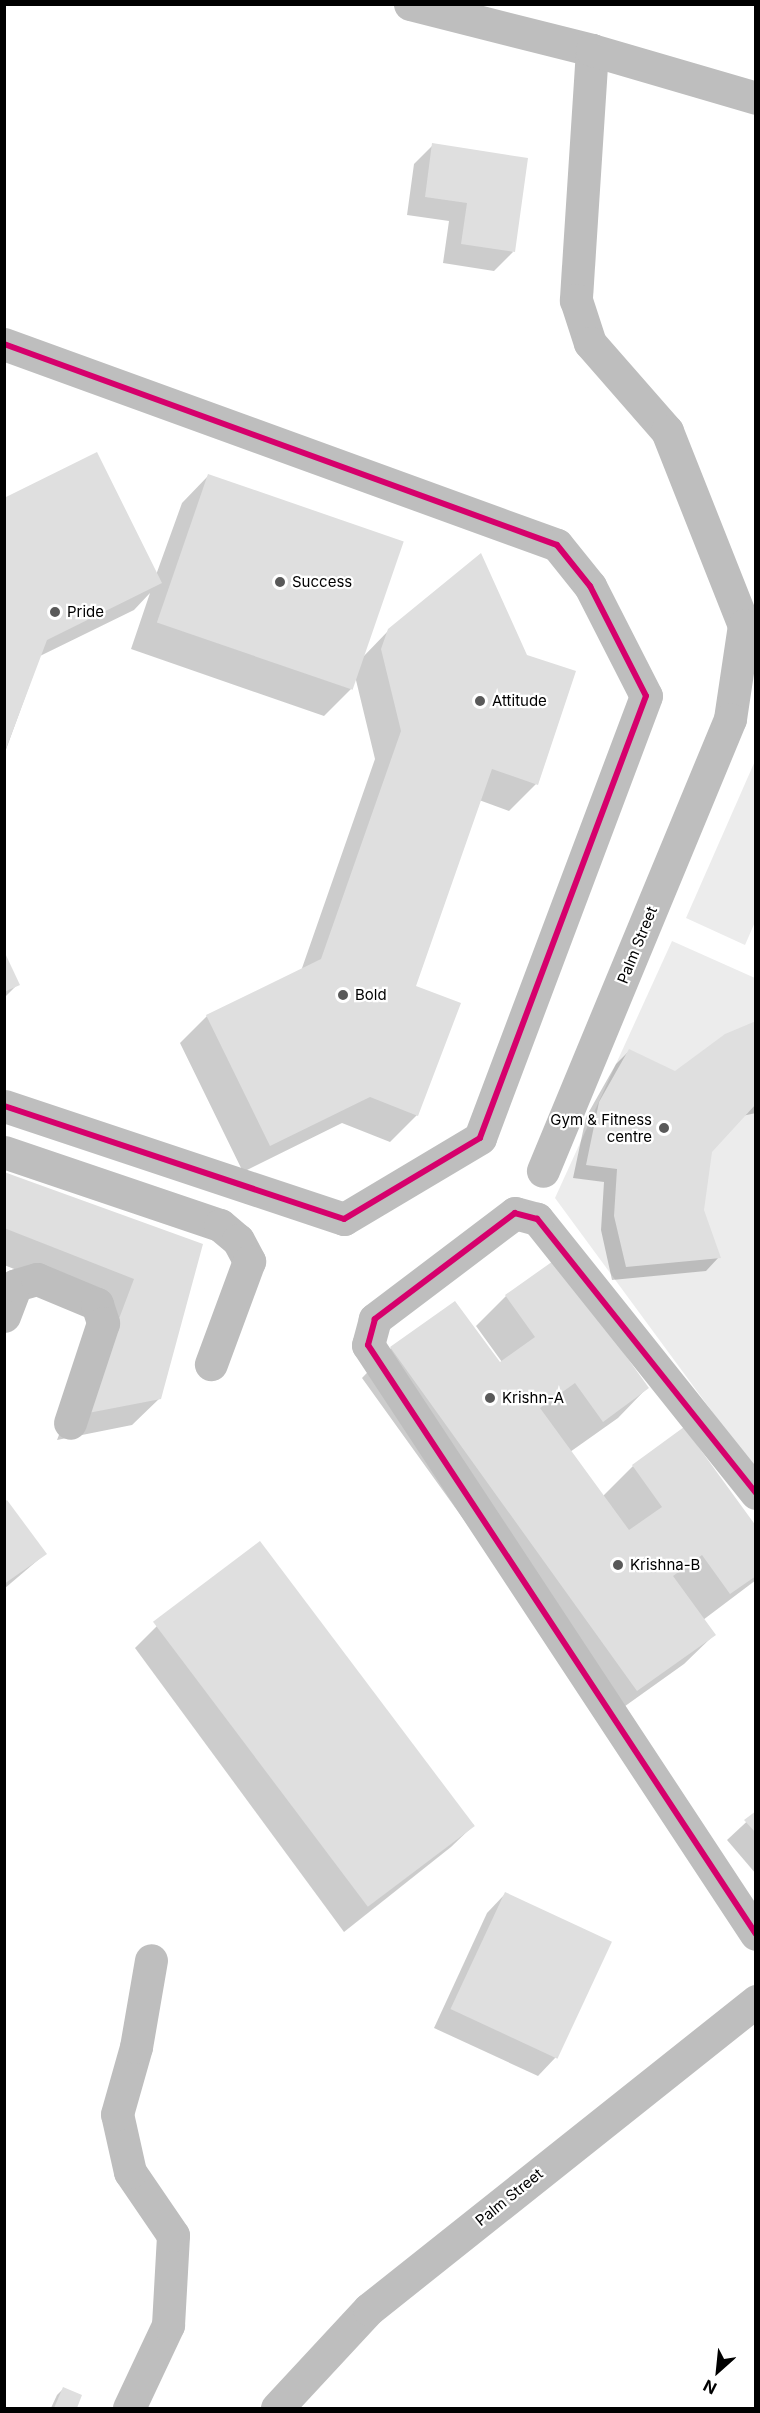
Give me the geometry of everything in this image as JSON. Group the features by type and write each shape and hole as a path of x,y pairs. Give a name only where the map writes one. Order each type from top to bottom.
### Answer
{"street":[{"path":"410,4 592,50 756,98"},
{"name":"Palm Street","path":"543,1171 740,701 744,625 668,431 590,343 576,300 592,50"},
{"path":"4,344 557,545 590,586 646,696 480,1138 344,1219 4,1106"},
{"path":"4,1152 220,1226 238,1240 249,1261 211,1364"},
{"path":"756,1493 537,1220 515,1213 375,1319 368,1345 756,1935"},
{"path":"4,1316 16,1285 37,1279 97,1304 103,1323 70,1423"},
{"path":"129,2409 168,2325 173,2235 130,2172 117,2114 136,2047 151,1960"},
{"name":"Palm Street","path":"277,2409 369,2309 756,2001"}],"shaded area":[{"path":"755,761 755,922 745,945 686,918"},
{"path":"672,941 755,978 755,1470 555,1198"}],"building":[{"path":"432,143 528,158 515,252 461,244 467,203 425,197"},
{"name":"Pride","path":"97,452 162,583 47,640 4,754 4,498"},
{"name":"Success","path":"208,474 404,541 353,690 157,622"},
{"path":"481,553 527,655 576,671 538,785 492,769 416,986 461,1003 418,1116 370,1097 270,1146 206,1015 321,959 401,731 381,649 388,629"},
{"path":"4,951 20,985 4,992"},
{"name":"Gym & Fitness centre","path":"756,1021 756,1104 712,1152 704,1210 721,1258 626,1267 614,1216 617,1169 586,1165 599,1102 629,1049 675,1071 725,1034"},
{"path":"4,1172 203,1244 161,1399 83,1414 134,1279 4,1228"},
{"path":"556,1259 649,1388 603,1422 575,1383 540,1408 629,1530 662,1507 632,1465 684,1427 756,1526 756,1576 730,1594 702,1555 673,1576 716,1635 637,1691 390,1347 455,1301 500,1362 535,1337 505,1295"},
{"path":"7,1500 47,1554 4,1584 4,1502"},
{"path":"260,1541 475,1826 368,1907 153,1622"},
{"path":"756,1811 756,1833 744,1820"},
{"path":"505,1892 612,1942 557,2059 450,2009"},
{"path":"63,2387 82,2395 77,2408 54,2408"}],"cycle path":[{"path":"4,344 557,545 590,586 646,696 480,1138 344,1219 4,1106"},
{"path":"756,1493 537,1219 515,1213 375,1319 368,1345 756,1934"}],"place":[{"name":"Success","path":"280,582"},
{"name":"Pride","path":"55,612"},
{"name":"Attitude","path":"480,701"},
{"name":"Bold","path":"343,995"},
{"name":"Gym & Fitness centre","path":"664,1128"},
{"name":"Krishn-A","path":"490,1398"},
{"name":"Krishna-B","path":"618,1565"}]}
